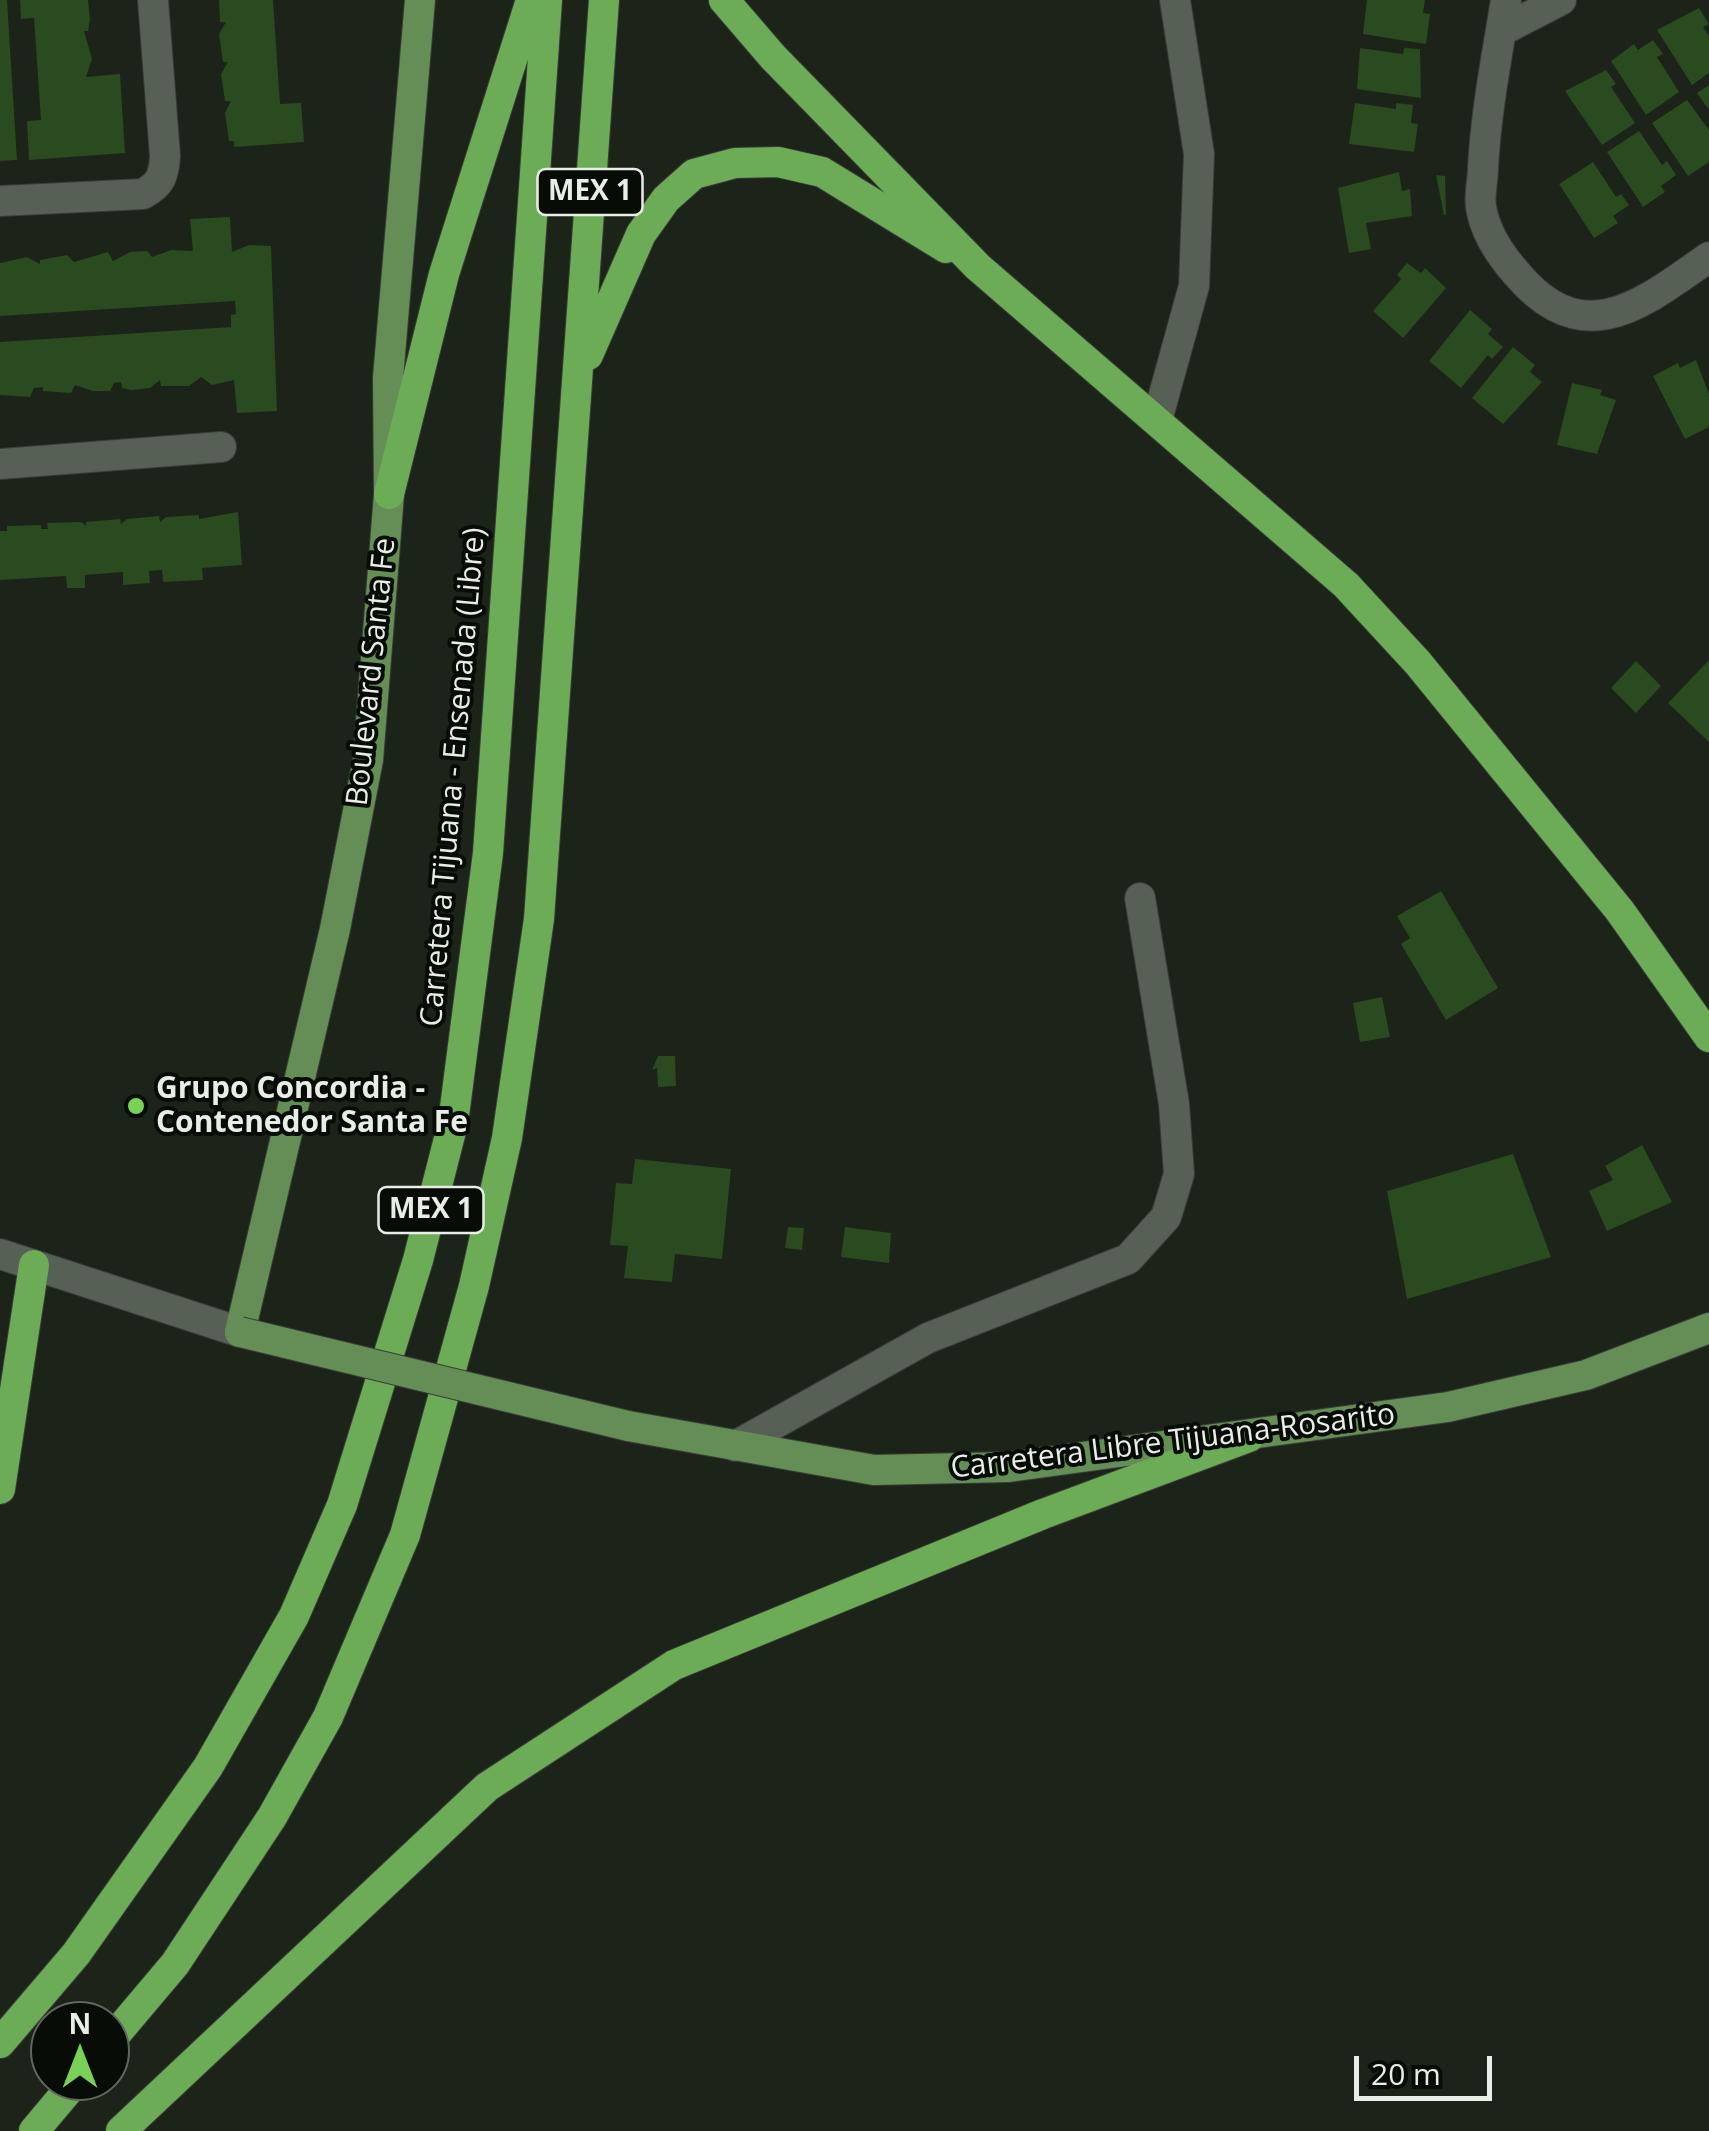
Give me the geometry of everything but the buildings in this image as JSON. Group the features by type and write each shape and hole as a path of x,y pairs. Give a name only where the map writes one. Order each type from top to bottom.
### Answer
{"highway":[{"path":"389,494 444,274 531,0"},
{"name":"Carretera Tijuana - Ensenada (Libre)","path":"0,2043 76,1954 208,1767 294,1616 342,1506 418,1260 454,1123 488,853 547,0"},
{"name":"MEX 1","path":"130,2017 175,1964 272,1817 328,1717 411,1516 474,1286 507,1138 539,918 604,0"},
{"path":"724,0 773,58 978,267 1324,564 1418,663 1620,911 1709,1037"},
{"path":"576,384 640,234 666,199 694,174 735,163 778,162 822,172 978,267"},
{"path":"0,1488 34,1265"},
{"path":"121,2131 487,1786 674,1665 1043,1514 1249,1437"},
{"path":"34,2131 59,2101"}],"main road":[{"name":"Boulevard Santa Fe","path":"240,1332 335,929 368,760 389,494 388,378 420,0"},
{"name":"Carretera Libre Tijuana-Rosarito","path":"240,1332 628,1426 874,1470 936,1472 1249,1437 1448,1406 1586,1375 1709,1328"}],"street":[{"path":"0,201 144,194 157,186 165,156 152,0"},
{"path":"1157,420 1194,286 1199,154 1175,0"},
{"path":"1506,0 1486,120 1481,207 1500,254 1536,296 1561,312 1590,316 1622,312 1709,257"},
{"path":"1501,32 1560,0"},
{"path":"0,464 222,448"},
{"path":"735,1446 928,1338 1128,1259 1166,1217 1178,1174 1174,1104 1140,898"},
{"path":"0,1254 240,1332"}],"place":[{"name":"Grupo Concordia - Contenedor Santa Fe","path":"136,1106"}]}
